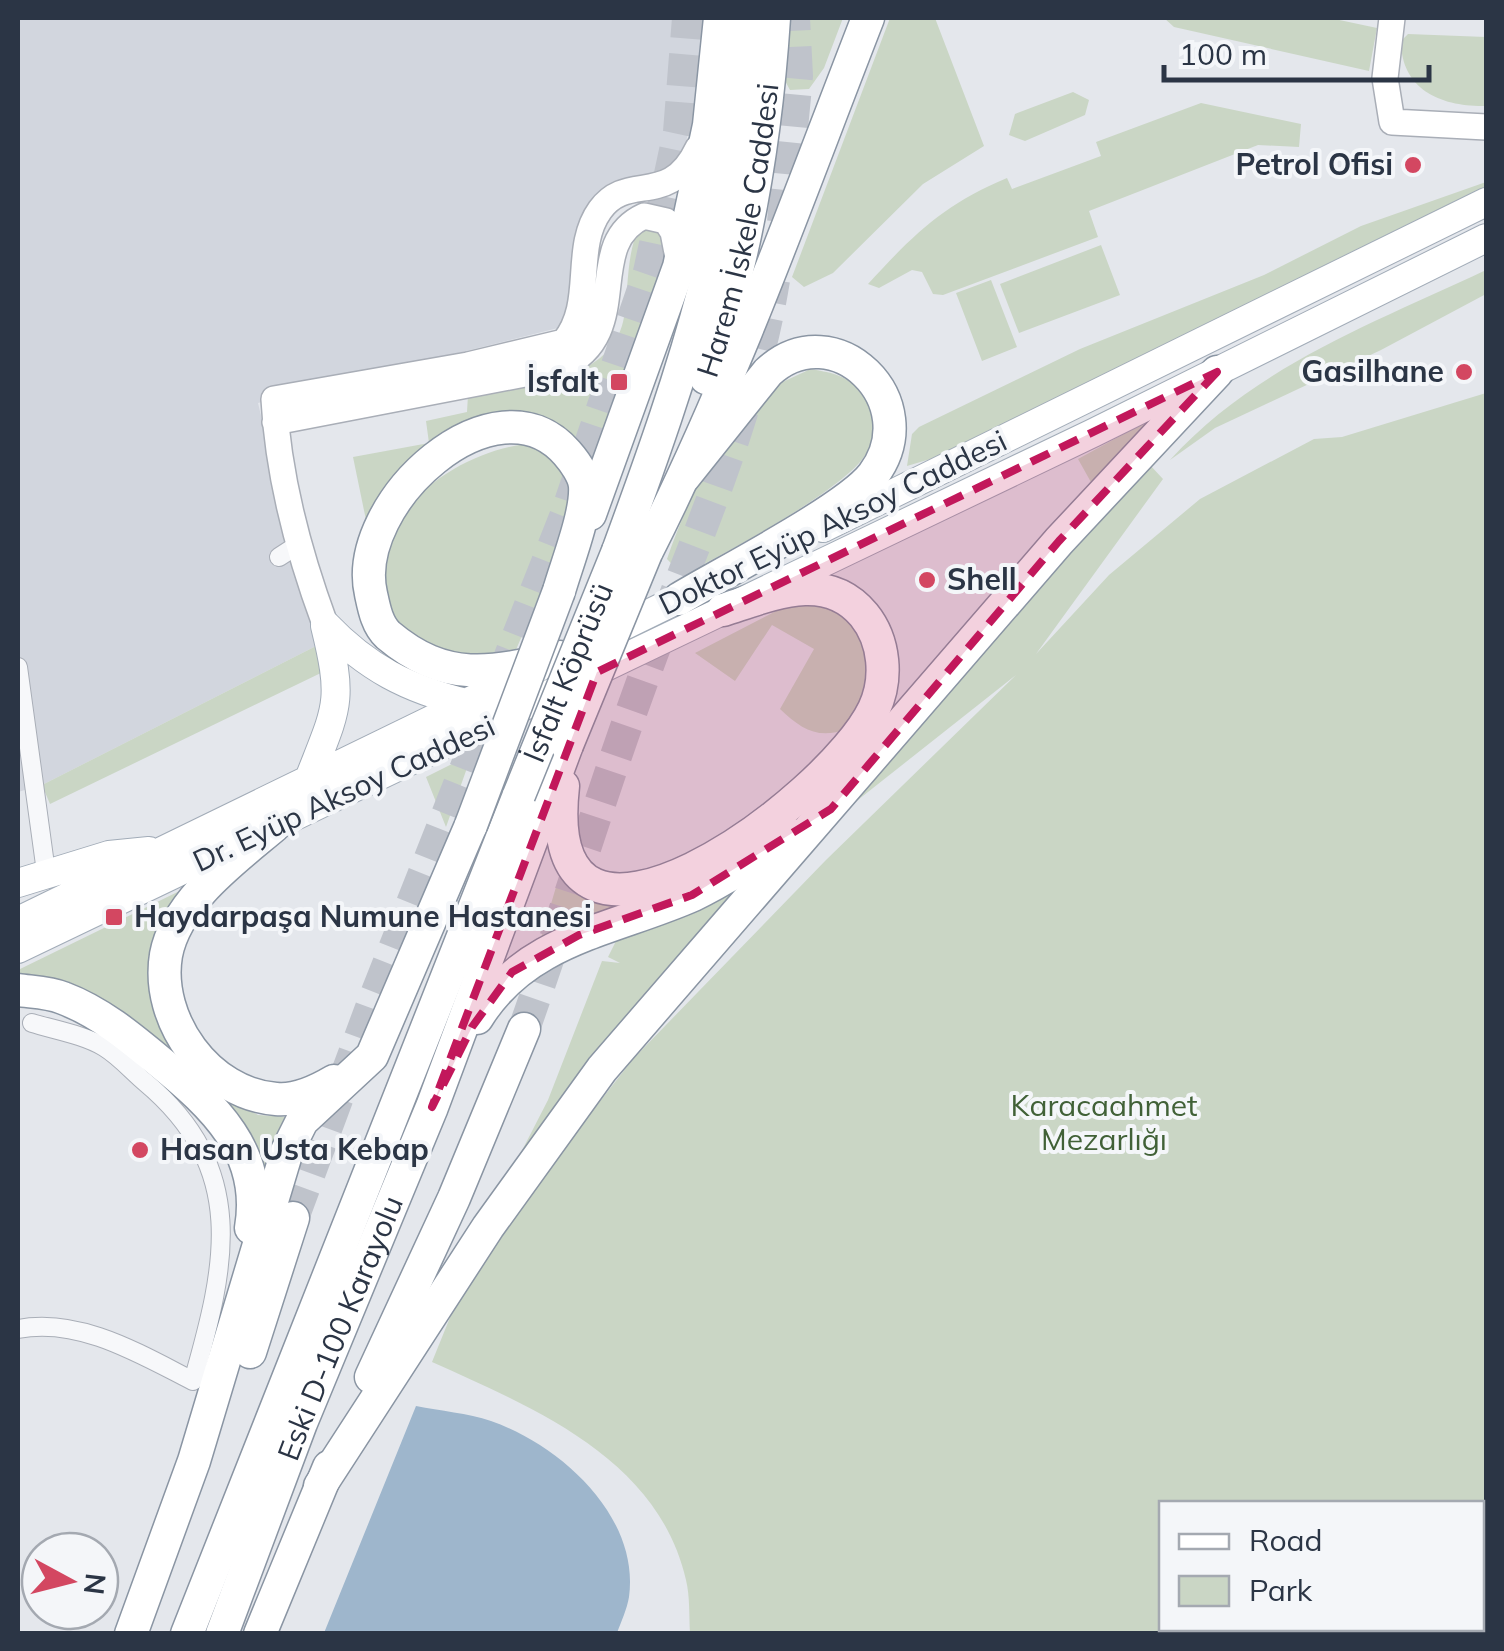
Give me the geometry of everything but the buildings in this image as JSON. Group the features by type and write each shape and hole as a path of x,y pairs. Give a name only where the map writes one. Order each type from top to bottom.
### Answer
{"highway":[{"path":"130,1634 194,1461 267,1212 302,1120 364,1068 379,1042 470,825 679,267 708,125 720,18"},
{"name":"Harem İskele Caddesi","path":"632,552 712,272 738,117 745,18"},
{"name":"Harem İskele Caddesi","path":"632,552 734,295 765,131 774,18"},
{"path":"684,478 751,323 868,18"},
{"path":"632,552 684,478 783,358 817,352 856,364 871,377 889,407 890,430 873,475 820,514 679,599"},
{"path":"320,1486 488,1227 602,1069 831,809 892,730 1059,540 1216,372"},
{"path":"559,590 585,486 575,462 560,445 544,433 523,428 494,430 468,439 420,470 378,523 367,565 382,630 410,654 448,670 472,672 560,657"},
{"name":"İsfalt Köprüsü","path":"567,746 632,552"},
{"name":"İsfalt Köprüsü","path":"519,795 632,552"},
{"path":"567,746 558,826 565,854 574,867 603,884 639,890 672,881 730,849 825,773 874,708 883,672 880,645 859,609 822,589 792,588 723,610"},
{"name":"Eski D-100 Karayolu","path":"222,1634 301,1423 432,1107 567,746"},
{"name":"Eski D-100 Karayolu","path":"187,1634 294,1355 519,795"},
{"path":"432,1107 481,1012 512,972 579,935 692,895 734,873 831,809"},
{"path":"294,1355 470,825"},
{"path":"274,826 225,867 180,920 166,953 165,983 173,1020 187,1045 224,1080 249,1093 278,1100 307,1095 332,1083 379,1042"},
{"path":"18,990 60,996 125,1033 201,1096 234,1135 248,1165 255,1201 237,1321"},
{"path":"260,1634 320,1486 454,1198 524,1029"},
{"path":"155,1634 214,1469 293,1218"}],"main road":[{"path":"1392,18 1385,78 1392,122 1486,126"},
{"path":"275,411 564,342 580,314 586,250 596,216 607,201 676,180 687,172 708,125"},
{"name":"Doktor Eyüp Aksoy Caddesi","path":"18,922 1486,202"},
{"path":"275,411 571,362 591,346 605,320 617,234 644,216 666,222 673,232 679,267"},
{"name":"Doktor Eyüp Aksoy Caddesi","path":"723,610 1486,238"},
{"path":"275,411 288,550 325,624 338,680 338,706 310,779"},
{"name":"Dr. Eyüp Aksoy Caddesi","path":"18,950 723,610"},
{"path":"325,624 378,672 426,694 466,703"},
{"path":"18,883 109,855 165,850"}],"street":[{"path":"18,668 46,872"},
{"path":"18,1329 60,1328 113,1341 193,1381 216,1303 222,1246 222,1202 204,1149 169,1102 103,1046 32,1023"}],"highlighted area":[{"path":"1217,372 1059,541 831,809 692,895 579,935 512,972 472,1027 432,1107 597,672"}],"shaded area":[{"path":"18,18 704,18 699,92 679,168 611,186 566,326 258,403 316,646 42,785 18,792"}],"green space":[{"path":"787,18 843,18 824,68 809,89 790,90 783,77"},
{"path":"890,18 935,18 984,146 923,184 833,273 804,287 792,277"},
{"path":"1164,18 1330,18 1377,28 1369,71 1174,27"},
{"path":"1408,34 1486,37 1486,106 1440,99 1416,83 1403,58 1401,41"},
{"path":"1073,92 1089,100 1085,115 1025,141 1009,135 1015,114"},
{"path":"1201,103 1301,124 1299,147 1258,145 1089,211 1098,237 943,295 933,294 922,272 912,270 879,288 868,284 915,236 947,210 985,188 1007,178 1012,189 1101,156 1096,142"},
{"path":"1486,182 1486,196 937,457 907,466 912,434 919,427 1080,349 1264,275 1361,226"},
{"path":"640,225 672,237 640,351 618,378 612,436 599,484 521,418 366,520 353,457 429,443 426,421 467,412 468,395 537,384 584,368 602,356 616,339 624,317 630,258"},
{"path":"1101,245 1120,295 1019,333 1000,284"},
{"path":"1486,270 1486,294 1381,350 1215,428 1170,460 1239,398 1278,373 1359,329"},
{"path":"991,280 1017,347 982,361 956,293"},
{"path":"810,369 843,378 861,393 873,426 867,452 856,467 811,501 682,575 667,559 694,493 717,451 761,396"},
{"name":"Karacaahmet Mezarlığı","path":"1486,393 1486,1633 690,1633 687,1586 671,1537 649,1501 620,1470 550,1419 432,1362 470,1268 633,1059 826,860 1016,675 849,807 848,799 1149,464 1163,479 1036,654 1109,575 1200,499 1314,439 1342,437"},
{"path":"1182,402 1092,484 1078,459"},
{"path":"527,444 542,452 570,479 567,531 515,652 463,662 396,625 384,588 384,560 391,534 406,510 449,472 475,458"},
{"path":"811,603 842,615 858,630 873,683 847,729 837,732 810,731 780,709 814,649 772,625 735,681 695,653 782,608"},
{"path":"316,646 325,671 50,804 42,785"},
{"path":"472,754 446,827 426,777"},
{"path":"564,880 597,901 633,912 540,941 556,887"},
{"path":"198,882 159,969 240,1105 258,1115 288,1117 264,1182 252,1147 18,976 18,970"},
{"path":"749,883 497,1199 548,1100 602,961 620,963 608,957 616,941"}],"water":[{"path":"416,1406 482,1418 517,1432 568,1466 590,1488 622,1539 629,1567 629,1597 617,1633 324,1633"}],"tunnel":[{"path":"293,1218 375,997 565,517 649,272 679,132 688,18"},
{"path":"783,222 797,76 794,18"},
{"path":"524,1029 635,701 739,424 774,280"}],"place":[{"name":"Petrol Ofisi","path":"1413,165"},
{"name":"Gasilhane","path":"1464,372"},
{"name":"İsfalt","path":"619,382"},
{"name":"Shell","path":"927,580"},
{"name":"Haydarpaşa Numune Hastanesi","path":"114,917"},
{"name":"Hasan Usta Kebap","path":"140,1150"}]}
